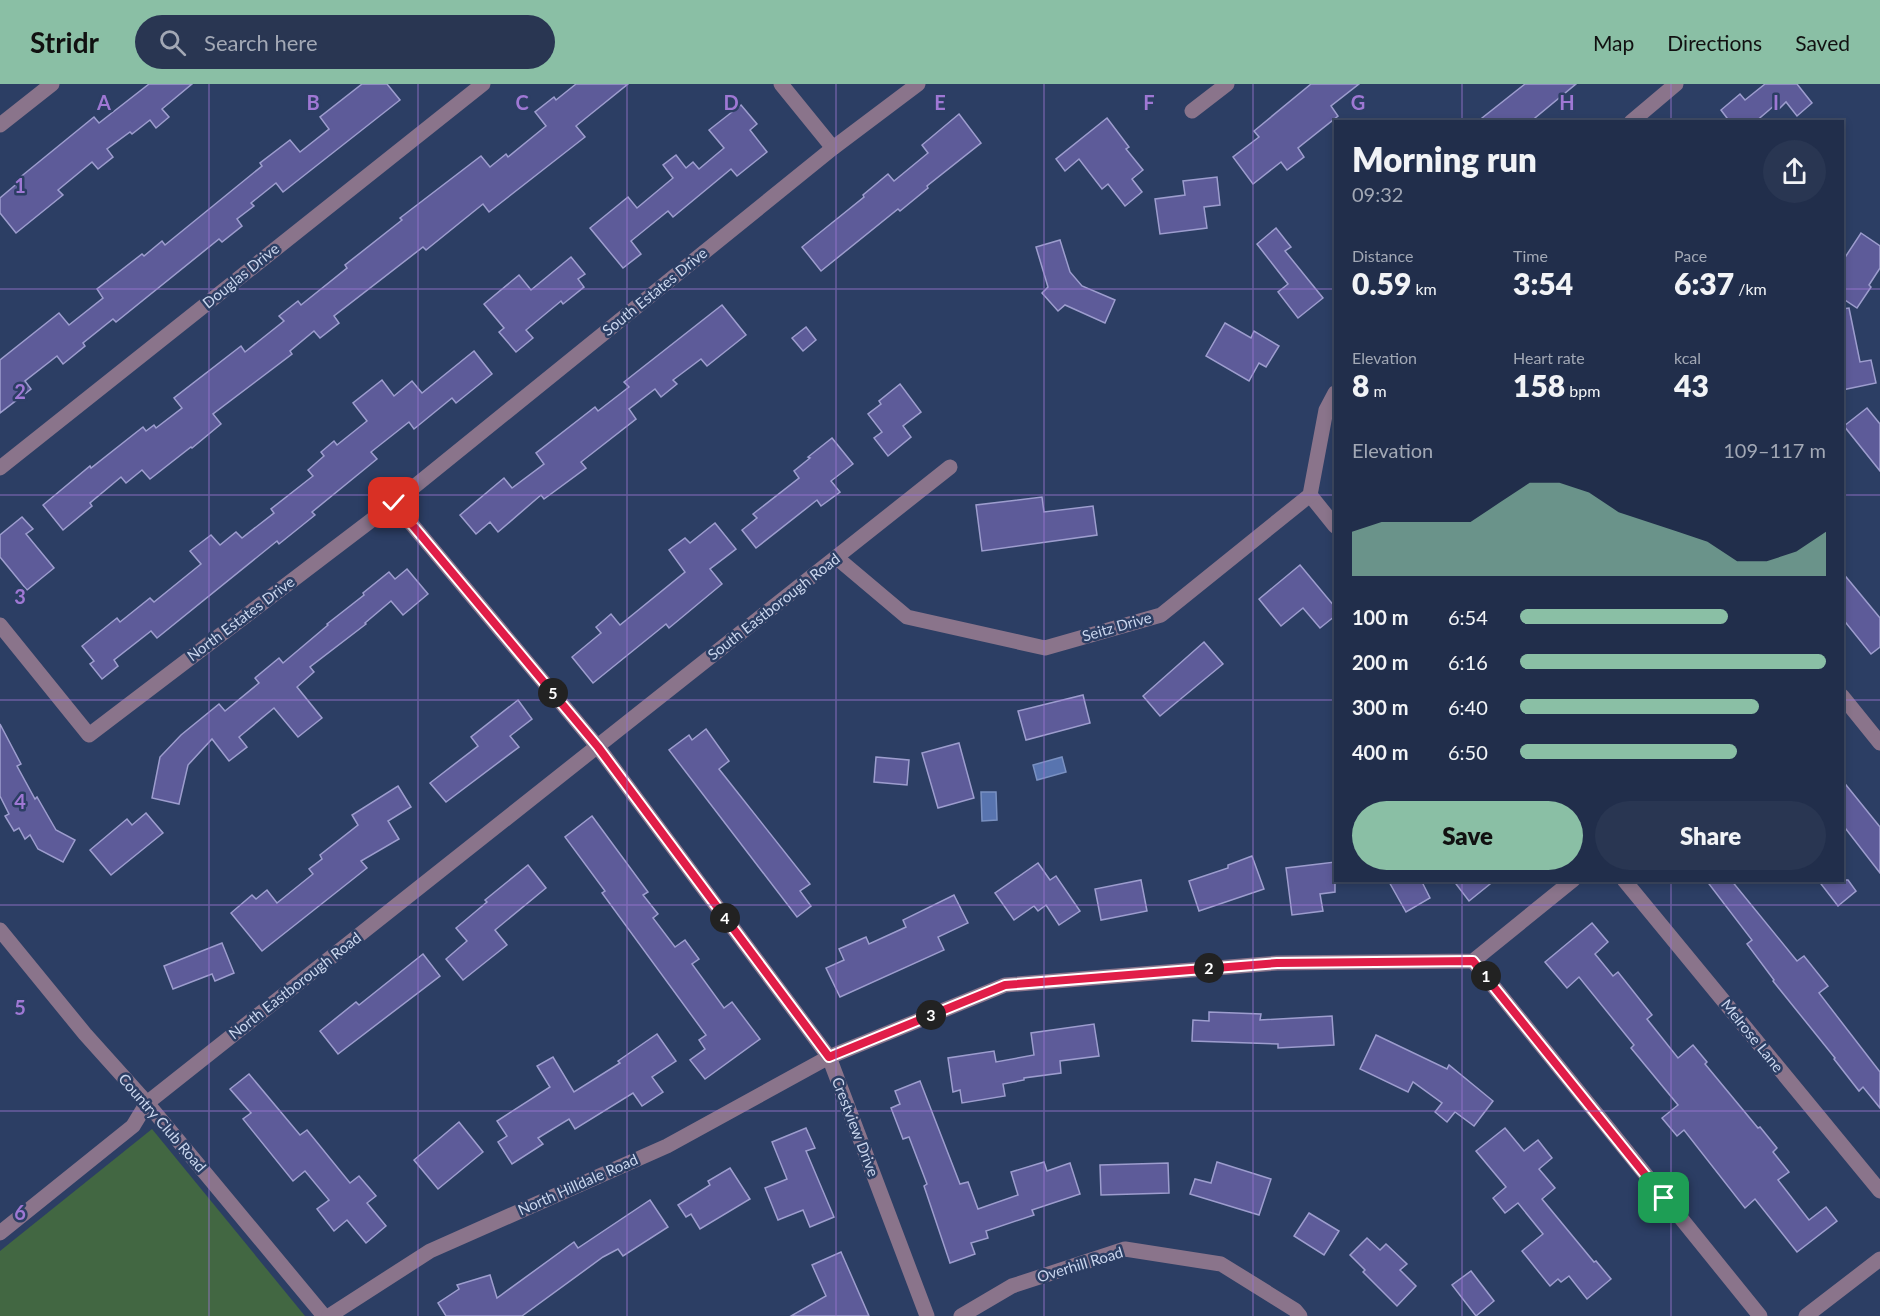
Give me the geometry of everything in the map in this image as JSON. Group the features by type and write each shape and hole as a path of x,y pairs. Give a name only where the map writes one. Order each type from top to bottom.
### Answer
{"street":[{"path":"0,125 51,84"},
{"name":"Douglas Drive","path":"0,468 483,84"},
{"path":"780,84 833,148"},
{"name":"South Estates Drive","path":"394,503 833,148 918,84"},
{"path":"1192,111 1227,84"},
{"path":"1633,120 1676,84"},
{"path":"1334,395 1326,410 1310,495 1334,525"},
{"name":"South Eastborough Road","path":"598,747 950,467"},
{"name":"Seitz Drive","path":"837,558 907,617 1046,648 1161,615 1310,495"},
{"name":"North Estates Drive","path":"0,625 89,735 394,503"},
{"name":"Crestview Drive","path":"394,503 598,747 829,1057 927,1316"},
{"path":"1844,698 1880,743"},
{"name":"North Eastborough Road","path":"0,1233 133,1126 147,1103 598,747"},
{"path":"1571,882 1473,961 1760,1316"},
{"name":"Melrose Lane","path":"1626,882 1880,1191"},
{"name":"Country Club Road","path":"0,930 85,1035 147,1103 324,1316"},
{"name":"North Hilldale Road","path":"328,1316 430,1251 667,1146 829,1057 1005,985 1277,963 1473,961"},
{"name":"Overhill Road","path":"961,1316 1012,1286 1125,1249 1221,1264 1295,1310 1300,1316"},
{"path":"1806,1316 1880,1259"}],"green space":[{"path":"152,1129 305,1316 0,1316 0,1251"}],"water":[{"path":"1062,757 1066,772 1037,780 1033,765"},
{"path":"981,792 996,792 997,820 982,821"}],"building":[{"path":"149,84 192,84 162,109 169,117 156,128 150,120 107,149 113,157 98,169 92,162 58,190 63,195 16,233 0,213 0,198 20,181 18,179 94,117 99,123"},
{"path":"362,84 387,84 400,100 283,192 276,183 251,203 254,206 237,219 242,226 222,242 219,239 116,322 113,319 83,343 85,346 63,364 57,356 25,381 31,389 0,413 0,360 59,313 69,325 103,298 97,289 162,241 165,245 262,166 260,163 290,140 300,152 329,129 320,117"},
{"path":"576,84 628,84 576,126 585,137 489,212 483,204 426,250 423,247 334,316 339,323 320,338 314,331 290,351 292,354 213,414 221,424 192,448 150,479 142,470 126,483 121,477 90,503 92,506 63,530 43,505 90,466 91,468 143,427 146,431 154,425 156,428 182,408 174,398 241,346 245,352 284,321 279,316 298,301 301,305 347,268 345,265 402,220 400,218 481,156 490,167 506,154 508,157 546,126 535,112 554,97 556,100"},
{"path":"1311,84 1359,84 1331,106 1338,116 1298,148 1304,157 1287,170 1281,162 1253,184 1233,157 1259,137 1254,131"},
{"path":"1525,84 1576,84 1532,120 1480,120"},
{"path":"1765,84 1797,84 1812,103 1797,116 1786,102 1779,109 1775,105 1757,120 1728,120 1721,110 1740,94 1745,100"},
{"path":"741,105 757,124 750,130 767,152 737,176 731,169 673,217 668,211 631,241 641,254 623,268 590,228 628,197 637,208 673,178 663,165 676,155 686,168 693,162 699,169 724,148 709,130"},
{"path":"959,114 981,143 900,211 898,209 821,271 802,247 864,197 863,195 888,174 894,181 928,153 922,145"},
{"path":"1107,118 1129,147 1126,149 1143,170 1132,179 1142,192 1125,206 1108,184 1102,189 1079,159 1065,171 1056,159"},
{"path":"1217,177 1220,205 1204,207 1207,228 1160,234 1155,199 1185,195 1183,181"},
{"path":"1276,228 1291,247 1285,251 1323,298 1298,318 1278,292 1288,284 1257,244"},
{"path":"1861,233 1880,246 1880,268 1857,308 1844,299 1844,259"},
{"path":"1060,240 1070,272 1082,286 1115,300 1105,323 1065,305 1058,311 1042,293 1048,287 1036,247"},
{"path":"571,257 585,274 578,279 584,287 563,304 561,301 526,330 533,338 516,352 499,332 504,328 484,304 519,275 531,290"},
{"path":"722,305 746,335 707,366 701,359 673,380 677,384 661,397 655,389 629,409 636,419 581,462 586,468 544,499 541,495 498,532 490,522 476,534 460,515 504,478 512,488 544,464 536,453 595,407 598,411 629,387 624,382"},
{"path":"1849,308 1860,362 1871,360 1876,383 1844,390 1844,309"},
{"path":"1225,323 1251,338 1254,331 1279,346 1266,367 1259,363 1249,381 1206,356"},
{"path":"806,327 816,340 803,351 792,338"},
{"path":"474,351 492,374 456,403 452,398 414,429 409,422 371,452 377,459 312,512 315,515 279,544 277,541 157,638 151,631 114,660 118,666 102,679 90,664 94,661 82,646 117,618 120,622 150,598 154,602 201,564 190,551 211,535 220,545 236,532 242,538 274,513 271,509 313,476 308,470 324,456 321,452 334,441 337,445 367,421 353,403 382,380 394,396 412,381 422,393"},
{"path":"900,384 921,412 903,426 911,437 888,456 874,438 882,432 868,414 881,404 879,401"},
{"path":"1867,408 1880,424 1880,471 1844,426"},
{"path":"832,438 853,464 831,481 840,492 821,506 817,500 756,548 742,530 757,518 753,514 799,478 794,471"},
{"path":"1042,497 1044,512 1093,506 1097,535 982,551 976,505"},
{"path":"22,517 33,529 26,534 54,568 27,590 0,557 0,535"},
{"path":"715,523 736,549 710,569 722,584 669,628 666,624 593,683 572,657 601,633 596,627 611,614 620,625 685,572 669,550 685,538 690,543"},
{"path":"1300,565 1334,606 1334,617 1320,628 1303,608 1281,626 1259,599"},
{"path":"407,569 428,594 403,615 391,601 366,624 310,667 314,672 297,687 322,718 298,737 274,708 239,737 247,747 229,761 212,739 188,765 179,804 152,798 160,757 181,735 219,704 225,711 259,683 255,678 279,658 283,663 389,572 395,579"},
{"path":"1844,574 1880,618 1880,647 1871,654 1844,620"},
{"path":"1204,642 1223,664 1160,716 1143,696"},
{"path":"1083,695 1090,723 1026,740 1018,711"},
{"path":"518,700 532,719 510,736 519,747 446,802 430,783 478,746 471,737"},
{"path":"0,724 21,764 17,766 35,799 37,797 56,830 75,840 63,862 38,849 30,835 25,839 19,828 14,831 5,816 9,814 0,796"},
{"path":"706,729 729,761 719,769 810,884 800,891 811,906 797,917 669,750 689,735 692,740"},
{"path":"959,743 974,798 938,808 922,753"},
{"path":"876,757 909,760 907,785 874,782"},
{"path":"1844,782 1880,827 1880,873 1844,827"},
{"path":"398,786 411,807 388,821 399,839 361,861 367,868 262,951 231,913 252,895 256,899 267,890 277,903 313,874 309,869 322,859 320,855 358,825 352,815"},
{"path":"146,813 163,833 111,875 90,850 127,819 132,825"},
{"path":"592,816 648,892 643,895 658,914 653,918 675,947 685,940 699,959 692,964 724,1008 732,1002 760,1039 705,1079 690,1060 705,1049 699,1040 706,1035 602,893 605,891 565,837"},
{"path":"1252,856 1264,889 1199,911 1189,881 1228,868 1228,865"},
{"path":"1334,862 1335,892 1320,894 1323,911 1292,915 1286,868"},
{"path":"1038,863 1050,880 1056,876 1080,911 1059,925 1046,905 1038,911 1034,906 1014,920 995,893"},
{"path":"528,865 546,888 495,930 507,945 463,980 446,959 467,941 456,928 487,902 485,900"},
{"path":"1141,880 1147,911 1101,920 1095,889"},
{"path":"1848,880 1856,891 1838,906 1820,882"},
{"path":"1389,882 1422,882 1430,898 1406,912"},
{"path":"1455,882 1493,882 1469,901"},
{"path":"1708,882 1733,882 1797,961 1804,956 1828,986 1819,993 1880,1072 1880,1108 1863,1087 1859,1091 1773,981 1747,944 1752,940"},
{"path":"954,895 968,923 938,937 944,950 840,997 826,968 844,960 839,949 866,937 869,944 906,927 903,920"},
{"path":"1592,923 1608,942 1595,954 1613,976 1618,972 1652,1015 1647,1019 1678,1058 1693,1045 1707,1062 1705,1064 1777,1148 1773,1152 1789,1172 1778,1180 1809,1220 1826,1207 1837,1221 1797,1252 1755,1199 1745,1208 1684,1130 1677,1136 1662,1118 1678,1105 1631,1048 1634,1045 1579,977 1567,988 1545,962"},
{"path":"222,943 234,973 215,981 212,974 173,989 164,966"},
{"path":"423,954 440,976 338,1054 320,1031 356,1002 359,1005"},
{"path":"1209,1012 1261,1014 1260,1020 1332,1016 1334,1045 1278,1048 1278,1044 1192,1041 1193,1020 1209,1021"},
{"path":"1094,1024 1099,1056 1060,1061 1061,1073 1024,1078 1024,1080 1003,1084 1005,1096 962,1103 960,1090 953,1092 948,1058 994,1051 996,1062 1034,1055 1031,1033"},
{"path":"657,1034 676,1061 652,1077 663,1092 642,1106 633,1093 575,1129 569,1119 538,1138 543,1144 512,1164 498,1142 507,1136 497,1121 550,1087 537,1066 553,1057 574,1092 620,1063 618,1061"},
{"path":"1376,1035 1447,1069 1449,1065 1493,1101 1474,1126 1455,1112 1447,1122 1435,1112 1442,1103 1413,1082 1408,1092 1360,1069"},
{"path":"249,1074 300,1135 307,1130 350,1183 359,1176 376,1196 367,1203 386,1226 366,1243 347,1220 334,1231 317,1209 329,1200 305,1171 293,1181 243,1119 251,1113 230,1089"},
{"path":"920,1081 960,1184 968,1182 978,1209 1018,1195 1011,1172 1044,1162 1047,1171 1070,1163 1080,1194 1032,1210 1034,1215 986,1231 988,1238 971,1243 975,1254 950,1263 924,1186 927,1184 909,1137 903,1139 891,1108 900,1104 895,1091"},
{"path":"459,1122 483,1152 438,1189 414,1160"},
{"path":"806,1128 815,1148 806,1151 834,1217 810,1227 803,1210 778,1220 765,1188 787,1179 772,1142"},
{"path":"1505,1128 1524,1151 1538,1140 1552,1158 1539,1169 1555,1188 1542,1199 1611,1279 1587,1299 1569,1276 1561,1282 1558,1279 1550,1286 1522,1251 1543,1234 1518,1203 1505,1213 1493,1198 1506,1187 1476,1151"},
{"path":"1217,1162 1271,1179 1259,1215 1190,1194 1195,1179 1211,1183"},
{"path":"1168,1163 1169,1193 1101,1195 1100,1165"},
{"path":"730,1168 750,1199 700,1229 691,1214 686,1217 678,1205 710,1185 708,1181"},
{"path":"650,1200 668,1227 623,1256 618,1249 603,1257 522,1316 446,1316 438,1303 459,1289 457,1285 490,1275 497,1298 574,1242 578,1248"},
{"path":"1309,1213 1339,1231 1324,1255 1294,1236"},
{"path":"1367,1238 1380,1250 1386,1244 1407,1264 1400,1270 1416,1286 1397,1306 1363,1272 1365,1270 1350,1255"},
{"path":"841,1252 869,1316 791,1316 826,1296 812,1265"},
{"path":"1471,1271 1494,1301 1476,1316 1452,1285"}],"route":[{"path":"394,503 598,747 829,1057 1005,985 1277,963 1473,961 1664,1198"}]}
